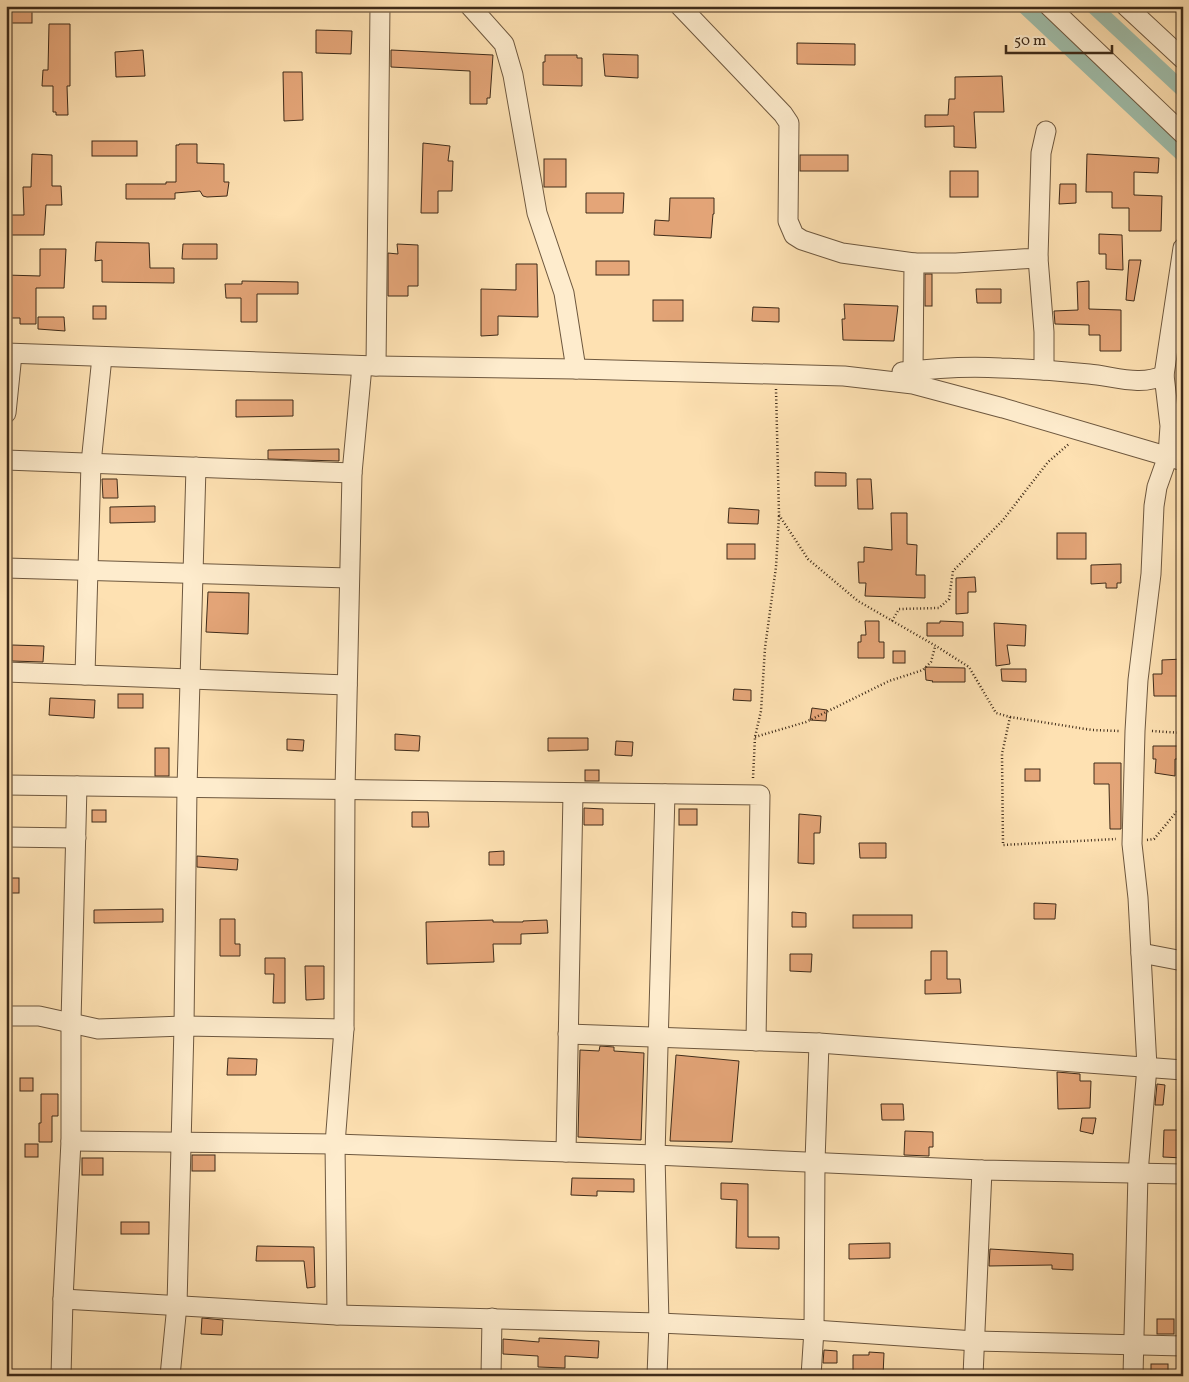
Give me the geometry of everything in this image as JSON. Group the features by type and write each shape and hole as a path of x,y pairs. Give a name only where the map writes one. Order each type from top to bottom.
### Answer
{"street":[{"path":"337,1316 335,1144 344,1028 344,790 352,473 369,366 380,6"},
{"path":"470,6 504,44 513,75 537,214 564,293 576,369"},
{"path":"680,6 783,114 789,123 788,221 794,235 802,240 842,253 914,263 956,263 1038,258"},
{"path":"1049,6 1183,134"},
{"path":"1126,6 1183,58"},
{"path":"1044,370 1044,332 1038,258 1041,153 1046,130"},
{"path":"1133,1376 1138,1173 1147,1067 1138,898 1132,844 1135,730 1138,680 1151,574 1154,506 1157,487 1176,459 1164,375 1183,248"},
{"path":"913,371 914,263"},
{"path":"6,413 9,354 369,366 775,373 844,376 914,384 1084,431 1176,459"},
{"path":"85,675 91,463 102,357"},
{"path":"844,376 893,374 943,367 1044,370 1137,380 1156,379 1164,375"},
{"path":"6,460 352,473"},
{"path":"170,1376 177,1305 184,1026 187,788 196,467"},
{"path":"6,568 349,578"},
{"path":"6,672 347,685"},
{"path":"6,785 760,795 756,1041"},
{"path":"61,1376 71,1141 71,1022 77,786"},
{"path":"566,1152 573,793"},
{"path":"657,1376 660,1322 655,1155 665,794"},
{"path":"6,837 76,838"},
{"path":"1140,953 1183,961"},
{"path":"6,1016 38,1016 98,1028 184,1026 344,1028"},
{"path":"568,1034 819,1043 1183,1070"},
{"path":"811,1376 814,1330 819,1043"},
{"path":"71,1141 335,1144 655,1155 982,1170 1183,1174"},
{"path":"973,1376 982,1170"},
{"path":"63,1299 337,1316 660,1322 975,1341 1183,1346"},
{"path":"491,1376 492,1318"}],"path":[{"path":"760,795 752,776 755,737 761,711 765,648 776,567 779,514 775,373"},
{"path":"892,620 899,608 939,608 944,604 949,599 953,571 1003,520 1048,462 1084,431"},
{"path":"779,514 808,559 858,601 969,667 996,713 1092,730 1183,733"},
{"path":"755,737 806,722 889,681 923,670 931,662 936,646"},
{"path":"1010,717 1002,754 1003,844 1115,839 1132,844 1154,839 1183,804"}],"building":[{"path":"6,9 32,9 32,23 6,23"},
{"path":"49,24 70,24 70,86 67,86 68,115 56,115 56,112 53,112 53,86 42,86 43,70 48,70"},
{"path":"316,30 352,31 351,54 316,53"},
{"path":"797,43 855,44 855,65 797,64"},
{"path":"143,50 145,76 116,77 115,52"},
{"path":"391,50 493,55 490,98 487,98 487,104 470,104 470,71 391,67"},
{"path":"603,54 638,55 638,78 605,76"},
{"path":"545,55 577,55 577,58 582,58 582,86 543,85 543,62 545,62"},
{"path":"283,72 302,72 303,120 284,121"},
{"path":"1002,76 1004,112 974,112 976,148 954,147 954,126 925,127 925,115 948,115 949,99 955,99 955,77"},
{"path":"92,141 137,141 137,156 92,156"},
{"path":"423,143 450,146 448,161 453,161 452,191 438,191 438,213 421,213"},
{"path":"197,144 197,163 224,164 224,182 229,182 227,196 207,197 203,196 200,191 175,193 175,199 126,199 126,184 166,184 166,182 176,182 176,145"},
{"path":"32,154 52,155 52,186 61,186 62,205 46,205 44,235 6,235 6,215 24,215 23,187 31,187"},
{"path":"1087,154 1159,158 1158,173 1134,172 1134,195 1162,196 1161,231 1129,231 1129,208 1112,208 1112,192 1086,192"},
{"path":"800,155 848,155 848,171 800,171"},
{"path":"544,159 566,159 566,187 544,187"},
{"path":"950,171 978,171 978,197 950,197"},
{"path":"1060,184 1076,184 1076,203 1059,204"},
{"path":"586,193 624,193 623,213 586,213"},
{"path":"670,198 714,198 711,238 654,235 655,220 669,221"},
{"path":"1099,234 1122,235 1123,270 1106,269 1106,254 1099,254"},
{"path":"96,242 149,243 150,268 174,268 174,283 102,282 102,260 95,261"},
{"path":"183,244 217,244 217,259 182,259"},
{"path":"397,244 418,245 418,286 408,286 408,296 388,296 388,253 398,254"},
{"path":"40,249 66,249 64,288 36,288 36,324 20,324 20,318 6,318 6,275 40,276"},
{"path":"1129,260 1141,260 1134,301 1126,300"},
{"path":"596,261 629,261 629,275 596,275"},
{"path":"516,264 537,264 538,317 498,316 498,335 481,336 481,289 516,290"},
{"path":"925,274 932,274 932,306 925,306"},
{"path":"242,281 298,282 298,294 257,294 257,322 241,322 241,298 226,298 225,284 242,284"},
{"path":"1089,281 1089,309 1121,310 1121,351 1100,351 1100,335 1089,335 1089,325 1055,324 1054,311 1078,310 1077,282"},
{"path":"976,289 1001,289 1001,303 977,303"},
{"path":"653,300 683,300 683,321 653,321"},
{"path":"844,304 898,306 894,341 843,340 842,319 845,319"},
{"path":"93,306 106,306 106,319 93,319"},
{"path":"753,307 779,308 779,322 752,321"},
{"path":"38,317 64,317 65,331 38,329"},
{"path":"236,400 293,400 293,416 236,417"},
{"path":"339,449 339,461 268,459 268,450"},
{"path":"815,472 846,473 846,486 815,486"},
{"path":"102,479 117,479 118,498 103,498"},
{"path":"857,479 871,479 873,509 858,509"},
{"path":"155,506 155,522 110,523 110,507"},
{"path":"729,508 759,510 758,524 728,523"},
{"path":"891,513 907,513 907,544 917,545 916,575 925,575 925,598 865,596 866,583 859,583 858,562 864,562 864,547 892,550"},
{"path":"1057,533 1086,533 1086,559 1057,559"},
{"path":"727,544 755,544 755,559 727,559"},
{"path":"1121,564 1121,583 1117,583 1117,588 1106,588 1106,583 1091,584 1091,565"},
{"path":"975,577 976,592 968,592 968,613 956,614 956,578"},
{"path":"208,592 249,593 248,634 206,632"},
{"path":"865,621 879,621 879,642 884,642 884,658 858,658 858,642 861,642 861,635 866,635"},
{"path":"940,621 963,622 963,636 927,636 927,623 940,623"},
{"path":"994,623 1026,625 1025,646 1007,645 1010,664 996,666"},
{"path":"12,645 44,646 43,662 12,661"},
{"path":"893,651 905,651 905,663 893,663"},
{"path":"1183,659 1183,696 1154,696 1153,674 1162,674 1162,660"},
{"path":"925,667 965,668 965,682 932,682 926,680"},
{"path":"1001,669 1026,669 1026,682 1002,681"},
{"path":"734,689 751,690 751,701 733,700"},
{"path":"118,694 143,694 143,708 118,708"},
{"path":"50,698 95,700 94,718 49,715"},
{"path":"812,708 827,710 826,721 810,720"},
{"path":"395,734 420,736 419,751 395,750"},
{"path":"548,738 588,738 588,750 548,751"},
{"path":"287,739 304,740 303,751 287,750"},
{"path":"616,741 633,742 632,756 615,755"},
{"path":"1153,746 1183,746 1183,759 1175,759 1175,776 1155,773 1156,759 1153,759"},
{"path":"155,748 169,748 169,776 155,776"},
{"path":"1094,763 1121,763 1121,829 1110,829 1109,784 1094,784"},
{"path":"1025,769 1040,769 1040,781 1025,781"},
{"path":"585,770 599,770 599,781 585,781"},
{"path":"584,808 603,809 603,825 584,825"},
{"path":"679,809 697,809 697,825 679,825"},
{"path":"92,810 106,810 106,822 92,822"},
{"path":"412,812 428,812 429,827 412,827"},
{"path":"799,814 821,816 820,833 814,833 814,864 798,863"},
{"path":"859,843 886,843 886,858 860,858"},
{"path":"504,851 504,865 489,865 489,852"},
{"path":"197,856 238,859 237,870 197,867"},
{"path":"6,878 19,878 19,893 6,893"},
{"path":"1034,903 1056,904 1055,919 1034,919"},
{"path":"163,909 163,922 94,923 94,910"},
{"path":"792,912 806,913 806,927 792,927"},
{"path":"853,915 912,915 912,928 853,928"},
{"path":"220,919 235,919 235,944 240,944 240,956 220,956"},
{"path":"493,920 493,922 523,922 547,920 548,933 521,934 521,944 493,944 494,962 427,964 426,922"},
{"path":"931,951 947,951 947,979 960,979 961,993 925,994 925,980 931,980"},
{"path":"790,954 812,954 811,972 790,971"},
{"path":"265,958 285,958 285,1003 273,1003 274,974 265,974"},
{"path":"305,966 324,966 324,999 306,1000"},
{"path":"600,1046 614,1047 614,1051 644,1053 641,1140 578,1137 580,1050 599,1051"},
{"path":"676,1055 739,1061 732,1142 670,1141"},
{"path":"228,1058 257,1059 256,1075 227,1075"},
{"path":"1057,1072 1080,1074 1080,1081 1091,1081 1090,1108 1058,1109"},
{"path":"20,1078 33,1078 33,1091 20,1091"},
{"path":"1157,1084 1165,1085 1163,1105 1155,1105"},
{"path":"41,1094 58,1094 58,1116 52,1116 52,1142 39,1142"},
{"path":"881,1104 903,1104 904,1120 882,1120"},
{"path":"1082,1118 1096,1118 1093,1134 1080,1131"},
{"path":"1164,1130 1183,1130 1183,1158 1163,1157"},
{"path":"905,1131 933,1132 933,1147 929,1147 929,1156 904,1155"},
{"path":"25,1144 38,1144 38,1157 25,1157"},
{"path":"192,1155 215,1155 215,1171 192,1171"},
{"path":"82,1158 103,1158 103,1175 82,1175"},
{"path":"572,1178 634,1179 634,1192 597,1191 597,1196 571,1195"},
{"path":"721,1183 748,1184 748,1237 779,1237 779,1249 736,1248 737,1200 721,1199"},
{"path":"121,1222 149,1222 149,1234 121,1234"},
{"path":"890,1243 890,1258 849,1259 849,1244"},
{"path":"257,1246 314,1247 315,1287 307,1288 304,1261 256,1261"},
{"path":"990,1249 1073,1254 1073,1270 1052,1269 1052,1265 989,1266"},
{"path":"202,1318 223,1320 222,1335 201,1334"},
{"path":"1157,1319 1174,1319 1174,1334 1157,1334"},
{"path":"539,1338 599,1341 598,1358 565,1356 565,1368 538,1367 538,1356 503,1354 503,1339 539,1342"},
{"path":"824,1350 837,1351 837,1363 823,1363"},
{"path":"869,1352 884,1353 883,1376 853,1376 853,1355 869,1355"},
{"path":"1151,1364 1168,1364 1168,1376 1151,1376"}],"waterway":[{"path":"1024,6 1183,155"},
{"path":"1093,6 1183,90"}]}
